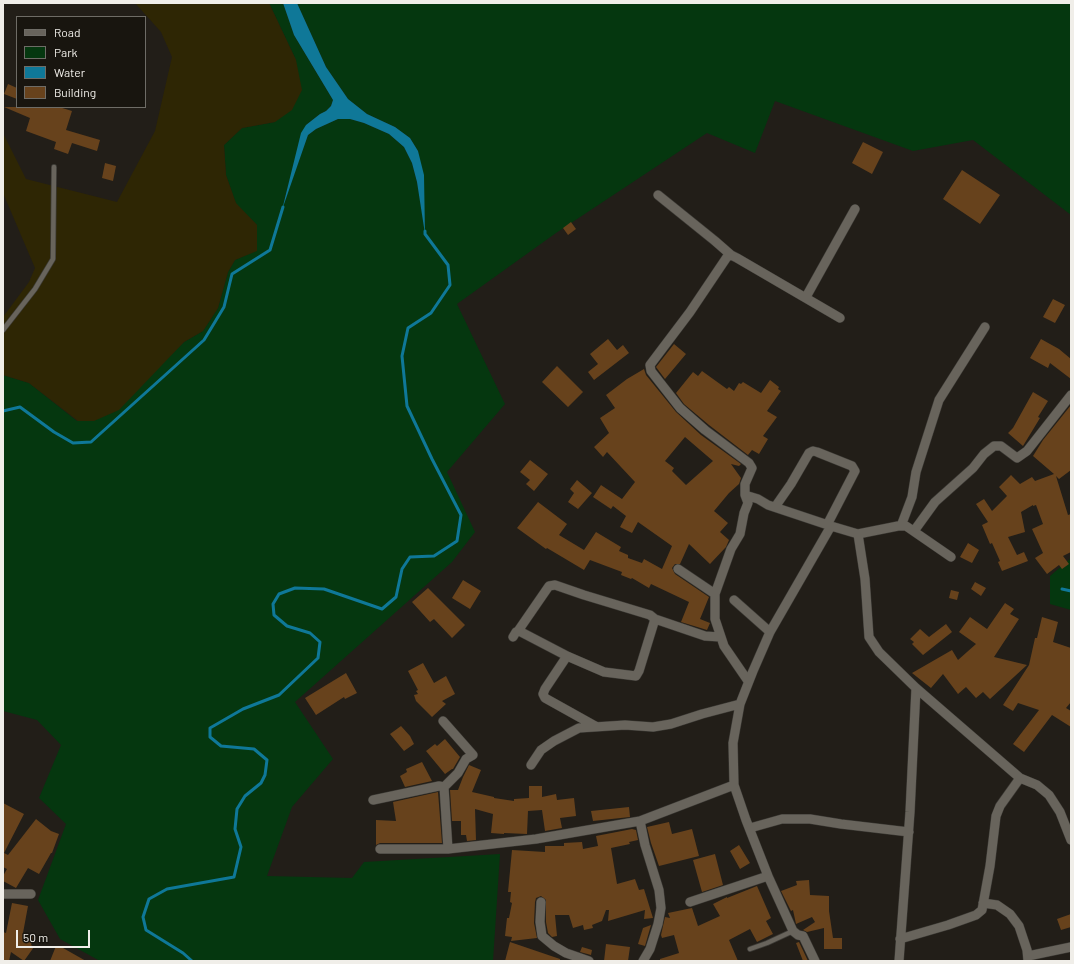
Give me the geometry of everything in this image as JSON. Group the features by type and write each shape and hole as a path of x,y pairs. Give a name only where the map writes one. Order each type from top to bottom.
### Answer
{"street":[{"path":"658,195 731,256 806,297 840,318"},
{"path":"806,297 855,209"},
{"path":"731,256 727,257 690,312 650,364 650,371 680,408 705,430 749,463 752,468 745,484 745,495 748,503 744,513 740,534 731,549 715,594 714,619 724,646 748,681"},
{"path":"901,526 912,497 916,472 939,400 985,327"},
{"path":"914,531 935,502 973,468 984,454 994,446 1001,446 1017,458 1027,451 1071,395"},
{"path":"776,507 792,484 809,453 813,451 852,466 855,471 829,526 770,632 748,681 740,704 733,743 734,785 768,876 793,931 798,935 803,936 816,961"},
{"path":"745,495 758,499 768,505 829,526 858,534 906,526 951,557"},
{"path":"858,534 865,579 870,638 879,652 916,688 1020,778 1037,785 1049,795 1060,812 1071,840"},
{"path":"678,569 715,594"},
{"path":"655,619 639,671 636,676 604,672 516,634 549,586 552,585 650,615 655,619 705,636 720,637"},
{"path":"734,600 770,632"},
{"path":"566,656 543,694 545,698 597,727"},
{"path":"899,961 909,832 916,688"},
{"path":"531,765 541,750 579,728 625,725 653,727 671,724 740,704"},
{"path":"443,721 473,755 466,759 458,772 444,787 448,849"},
{"path":"900,939 948,925 976,915 982,910 991,859 996,816 1000,806 1020,778"},
{"path":"380,849 448,849 536,839 640,821 734,785"},
{"path":"373,800 439,786 444,787"},
{"path":"750,828 782,819 810,819 909,832"},
{"path":"640,821 648,856 659,890 661,908 658,924 650,949 643,961"},
{"path":"690,902 768,876"},
{"path":"3,894 31,894"},
{"path":"541,902 540,922 542,936 554,946 566,953 588,961"},
{"path":"984,903 997,905 1010,914 1019,926 1028,958 1071,947"}],"lane":[{"path":"3,330 35,289 52,259 54,167"},
{"path":"750,949 793,931"}],"green space":[{"path":"269,3 283,3 294,35 333,100 331,106 326,111 306,125 283,204 308,135 316,129 338,119 350,119 364,123 389,134 404,147 412,163 417,182 425,229 418,151 410,138 395,127 367,114 348,99 326,67 297,3 1071,3 1071,215 973,140 913,151 775,101 755,153 707,133 556,233 457,304 505,404 447,472 475,532 452,562 295,702 333,759 292,807 267,876 352,878 364,862 500,854 493,961 100,961 60,939 38,900 66,824 39,798 61,745 37,720 3,711 3,375 29,383 77,421 154,372 184,342 203,331 218,308 228,272 235,260 257,250 257,225 236,204 226,175 224,145 242,128 275,122 296,60"},
{"path":"1071,558 1071,610 1050,604 1050,576"}],"sand":[{"path":"135,3 269,3 296,60 302,90 292,110 275,122 242,128 224,145 226,175 236,203 257,225 257,251 235,260 228,272 218,308 203,331 184,342 119,410 94,421 78,421 29,383 3,375 3,317 29,282 35,268 3,193 3,133 26,179 117,202 155,131 172,57 161,32"}],"water":[{"path":"283,3 297,3 326,67 348,99 367,114 395,127 410,138 418,151 424,175 425,234 417,182 412,163 404,147 389,134 364,123 350,119 338,119 316,129 308,135 282,210 301,133 306,125 331,106 333,100 294,35"}],"building":[{"path":"8,84 16,88 16,99 4,94"},
{"path":"4,107 62,108 72,111 66,130 100,140 97,151 72,143 68,154 54,149 56,142 26,131 30,118"},
{"path":"863,142 883,152 872,174 852,163"},
{"path":"105,163 116,166 113,181 102,178"},
{"path":"962,170 1000,195 980,224 943,199"},
{"path":"571,222 576,229 568,235 563,228"},
{"path":"1053,299 1065,305 1055,323 1043,317"},
{"path":"608,339 617,350 623,345 629,353 594,380 588,372 598,364 590,354"},
{"path":"1041,339 1059,349 1071,359 1071,379 1050,363 1048,368 1030,358"},
{"path":"674,344 686,354 665,379 656,367"},
{"path":"557,366 583,392 568,407 542,382"},
{"path":"644,369 646,375 676,412 701,435 741,464 739,466 731,464 741,478 739,484 729,493 714,511 728,523 720,532 729,540 726,547 710,564 689,544 680,564 675,564 672,568 675,574 709,597 700,619 710,623 707,630 681,622 689,602 651,584 649,588 632,578 631,579 621,575 622,572 590,560 584,570 547,548 546,549 517,528 538,502 567,524 559,535 584,550 596,532 621,547 619,551 628,555 628,558 642,563 644,559 662,569 672,546 638,522 632,533 620,527 626,516 613,506 611,509 593,497 601,485 622,499 635,482 607,452 603,457 594,447 609,433 600,418 615,408 606,395 627,379","holes":["685,437 713,461 686,485 672,471 674,468 665,461"]},
{"path":"702,371 727,389 729,387 734,391 739,383 741,384 743,382 761,393 770,380 779,387 778,389 781,391 767,411 777,417 763,436 768,439 759,454 752,450 748,455 684,404 676,393 693,372 698,376"},
{"path":"1033,392 1048,401 1038,417 1040,418 1023,446 1008,433 1013,428"},
{"path":"1071,405 1071,470 1059,479 1056,476 1068,515 1071,514 1071,552 1063,556 1069,564 1062,569 1059,565 1047,574 1035,558 1043,553 1032,529 1043,524 1036,505 1033,505 1021,512 1025,532 1008,537 1017,555 1024,552 1028,561 1002,571 998,562 1000,561 992,543 990,544 982,525 988,522 976,504 984,499 992,511 1007,496 999,487 1011,475 1020,484 1032,477 1035,481 1054,474 1033,456 1043,440"},
{"path":"530,460 548,474 534,491 526,484 530,480 520,472"},
{"path":"577,480 592,493 578,509 568,502 574,493 570,489"},
{"path":"968,543 979,550 972,563 960,557"},
{"path":"463,580 481,591 470,609 452,598"},
{"path":"975,582 986,588 981,596 971,589"},
{"path":"428,588 465,625 452,638 434,619 430,622 412,602"},
{"path":"951,590 959,592 957,600 949,598"},
{"path":"1005,603 1014,609 1010,614 1019,619 994,657 1027,665 990,699 983,692 976,698 966,687 958,694 943,674 931,688 912,673 952,650 958,660 976,644 959,632 970,617 987,629"},
{"path":"1042,617 1058,622 1053,642 1071,648 1071,702 1066,708 1071,711 1071,727 1052,715 1024,752 1013,744 1039,710 1018,703 1013,711 1003,705 1029,665 1035,638 1037,638"},
{"path":"946,624 952,632 923,655 912,644 914,642 910,639 920,629 929,637"},
{"path":"423,663 434,683 446,676 455,694 442,701 446,704 432,717 416,701 414,695 418,694 416,691 418,690 408,671"},
{"path":"346,673 357,693 345,699 344,697 316,715 305,698"},
{"path":"401,726 410,736 414,744 404,751 390,734"},
{"path":"445,739 460,757 453,769 445,774 426,751 435,744 437,746"},
{"path":"422,762 432,781 405,787 400,776 407,772 406,769"},
{"path":"469,765 481,770 472,792 494,798 514,801 514,799 529,798 529,786 542,786 542,797 556,794 557,800 574,798 576,816 560,818 562,828 545,831 542,810 528,811 527,834 504,834 491,833 493,814 475,809 476,840 467,841 466,835 461,835 461,821 452,821 450,790 458,790"},
{"path":"438,792 442,843 380,843 376,845 376,820 396,821 393,802"},
{"path":"3,803 24,814 4,853 8,855 36,819 51,831 59,834 52,853 39,874 28,868 16,888 3,881 3,876 7,869 3,867"},
{"path":"629,807 630,817 593,821 591,811"},
{"path":"669,822 672,834 692,829 699,856 659,866 647,827"},
{"path":"632,829 636,830 638,840 629,842 630,844 611,848 617,884 635,879 639,890 644,889 653,918 644,919 645,910 608,921 609,910 606,910 602,921 592,925 593,928 584,930 583,925 573,928 569,915 555,915 557,936 552,937 548,933 546,922 546,900 541,896 536,898 535,902 534,923 537,938 511,941 512,937 505,936 507,918 509,918 512,903 510,902 511,892 508,892 512,850 545,852 545,846 564,846 564,843 582,842 583,849 598,846 596,836"},
{"path":"739,845 750,863 740,869 730,851"},
{"path":"715,854 723,885 702,892 693,860"},
{"path":"809,880 810,895 829,896 829,911 833,938 842,938 842,949 824,949 824,928 807,932 803,930 815,922 812,917 796,924 793,910 791,911 781,891 797,885 796,881"},
{"path":"757,886 771,918 766,921 773,934 757,942 750,929 729,940 738,961 660,961 660,959 679,953 674,935 662,938 661,935 665,917 670,918 668,913 692,908 698,926 720,916 713,904"},
{"path":"12,903 28,906 23,933 34,937 31,945 34,947 24,961 11,952 9,961 3,961 3,932 6,933"},
{"path":"1071,914 1071,927 1061,930 1057,919"},
{"path":"651,925 645,946 638,944 643,928"},
{"path":"510,942 560,959 560,961 505,961"},
{"path":"799,942 808,961 803,961 796,943"},
{"path":"606,944 630,947 628,961 604,961"},
{"path":"56,946 63,948 86,961 50,961"},
{"path":"582,947 592,950 591,955 580,952"}],"waterway":[{"path":"3,411 20,407 54,432 73,443 91,442 204,340 224,307 232,274 270,250 283,207"},
{"path":"192,961 183,953 146,930 143,917 149,899 167,889 234,877 241,847 235,829 237,809 245,796 261,783 265,775 267,760 254,749 221,746 210,737 210,728 243,709 279,695 318,658 320,642 310,633 287,626 274,615 273,604 279,594 295,588 324,589 382,609 396,597 402,569 410,557 434,556 457,541 461,515 407,406 402,356 408,328 431,313 450,285 448,265 425,234 425,231"},
{"path":"1062,589 1071,591"}]}
